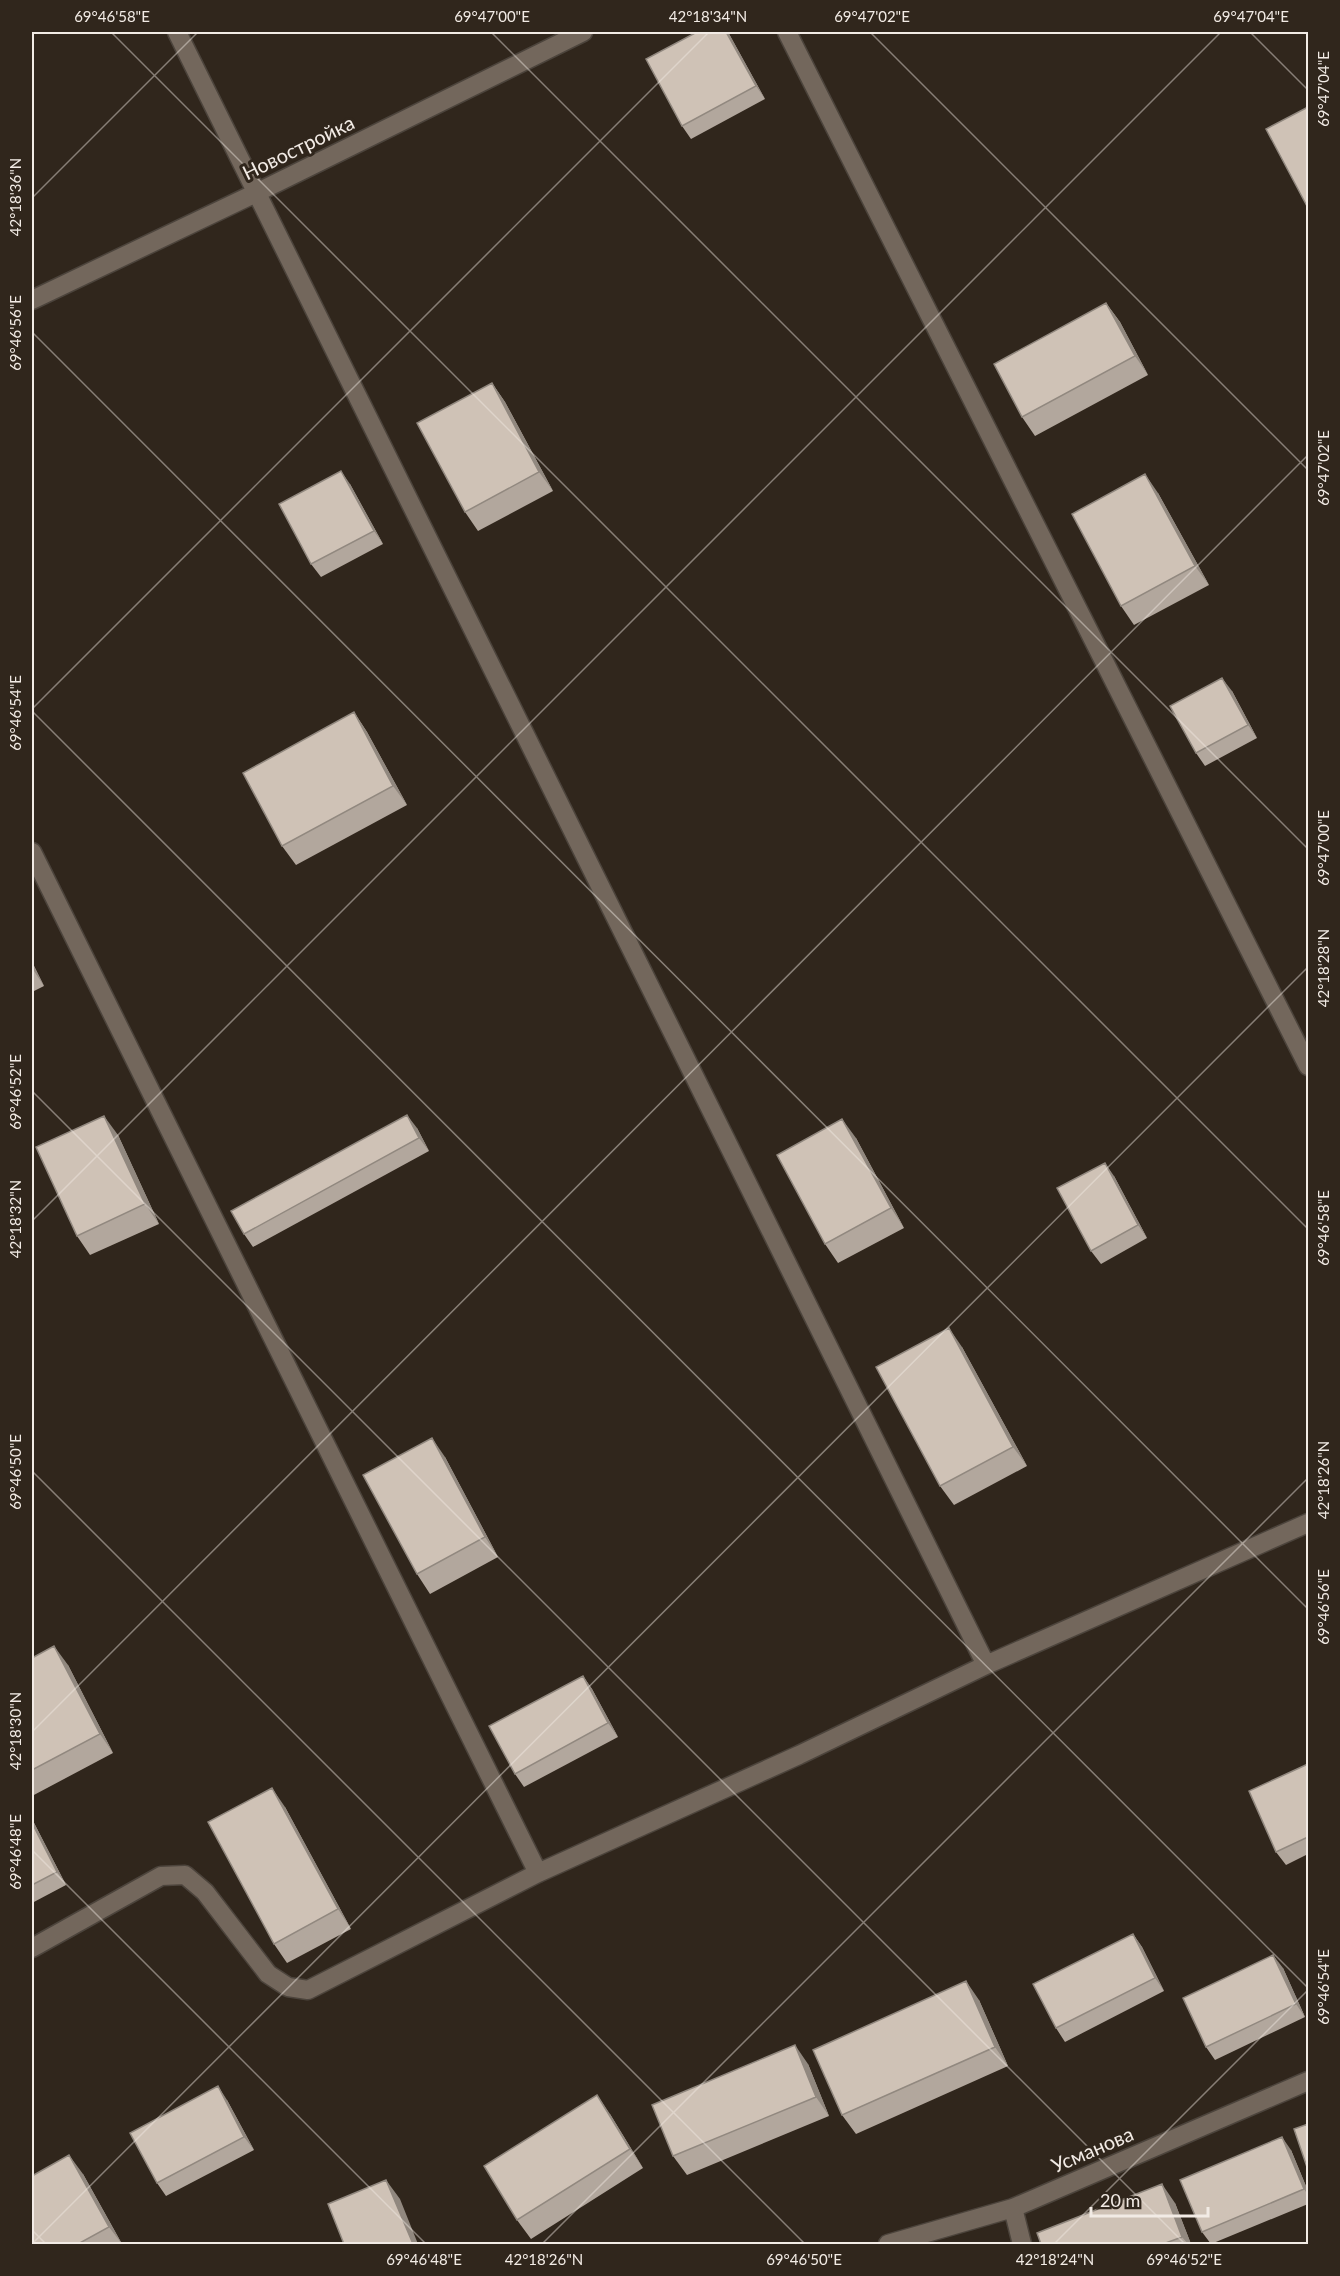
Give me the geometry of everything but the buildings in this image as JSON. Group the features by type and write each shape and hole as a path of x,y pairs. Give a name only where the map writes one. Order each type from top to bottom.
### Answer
{"street":[{"path":"177,32 986,1665"},
{"name":"Новостройка","path":"32,300 584,32"},
{"path":"787,32 1308,1066"},
{"path":"32,852 538,1873"},
{"path":"32,1948 161,1876 185,1875 204,1892 268,1974 288,1987 308,1990 538,1873 799,1755 986,1665 1308,1523"},
{"name":"Усманова","path":"888,2244 1013,2208 1308,2081"},
{"path":"1013,2208 1022,2244"}]}
